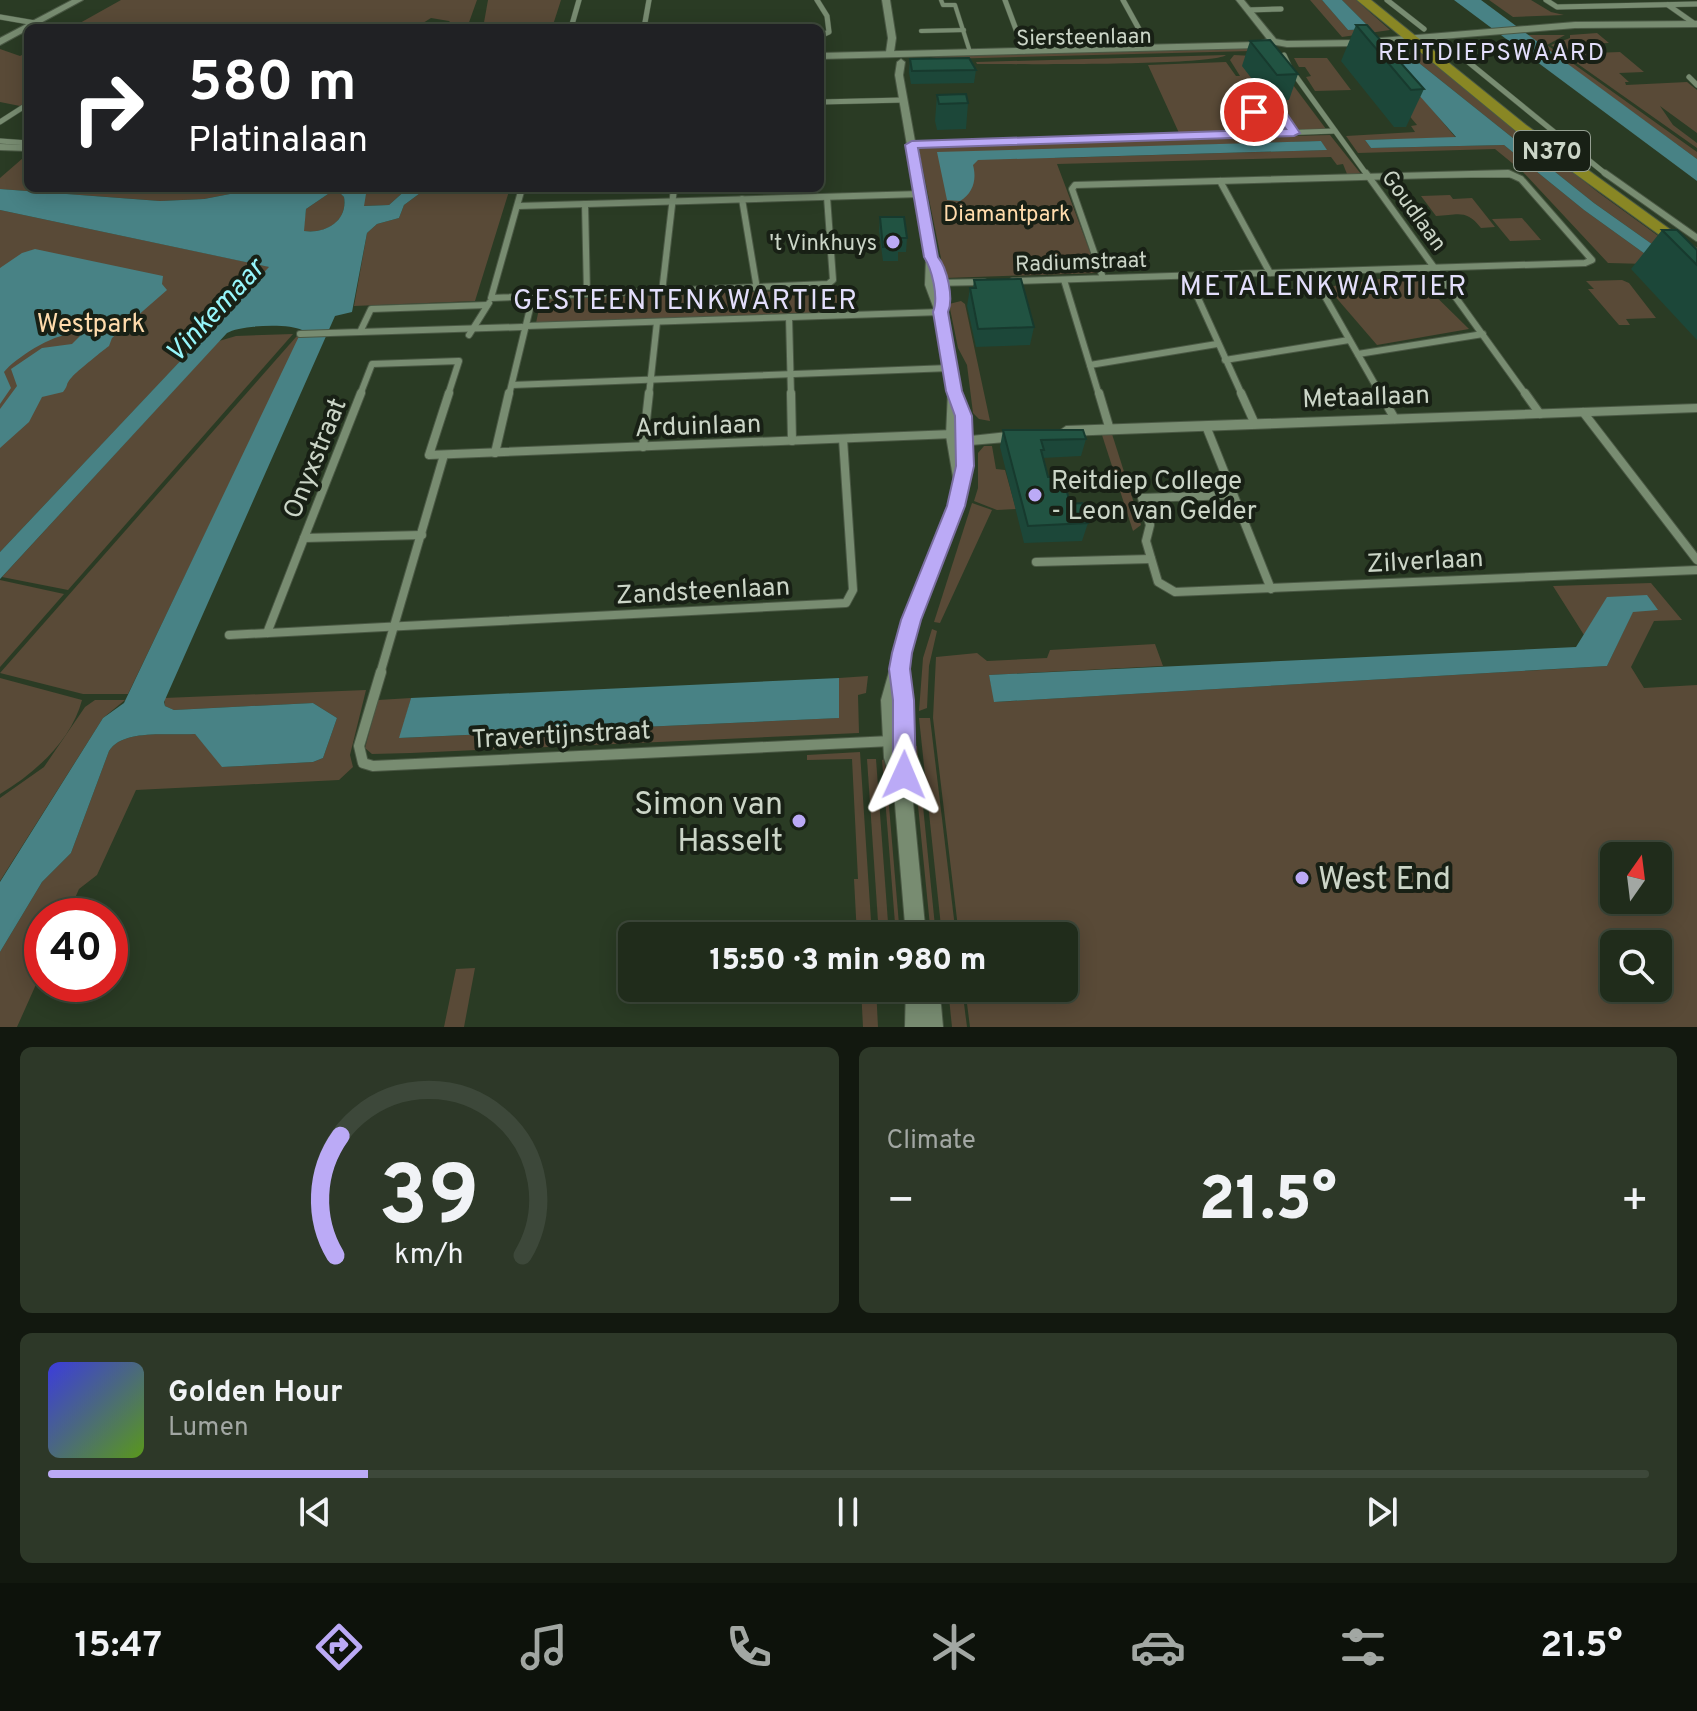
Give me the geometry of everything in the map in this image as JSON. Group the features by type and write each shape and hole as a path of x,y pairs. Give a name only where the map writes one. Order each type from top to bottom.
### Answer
{"highway":[{"name":"N370","path":"1363,0 1431,43 1593,183 1697,257"},
{"name":"N370","path":"1376,0 1605,182 1697,247"}],"main road":[{"path":"35,23 79,0"},
{"path":"1431,43 1524,31 1696,24"},
{"path":"0,42 24,29"},
{"path":"1431,43 1498,33"},
{"name":"Siersteenlaan","path":"824,56 896,57 1431,43"},
{"name":"Siersteenlaan","path":"824,62 970,52 1149,47 1274,48"},
{"path":"0,144 24,147"},
{"path":"0,153 24,149"}],"street":[{"path":"572,24 579,0"},
{"path":"645,24 649,0"},
{"path":"817,0 827,16 829,32 824,34"},
{"path":"886,0 936,283 936,305 941,312 954,391 951,409 960,435 965,466 952,519 911,620 889,700 898,740 892,758 903,792 915,922"},
{"path":"941,0 943,5 955,5 970,52"},
{"path":"1005,0 1024,51"},
{"path":"1123,0 1149,47"},
{"name":"Goudlaan","path":"1240,0 1540,414"},
{"path":"1387,0 1431,43 1616,182 1697,238"},
{"path":"1546,0 1557,7 1697,4"},
{"path":"1661,0 1696,24"},
{"path":"1248,10 1281,9"},
{"path":"0,17 35,23"},
{"path":"921,31 964,30"},
{"path":"1697,75 1689,77 1697,85"},
{"path":"824,102 903,100"},
{"path":"1229,106 1233,113 1276,111 1294,133"},
{"path":"0,122 24,107"},
{"path":"912,145 1335,131"},
{"name":"Radiumstraat","path":"1005,281 1591,262 1577,239 1514,174 1368,176"},
{"path":"1103,278 1072,189 1075,185 1368,176"},
{"path":"1220,181 1270,273"},
{"path":"521,192 491,298 819,287 833,280 827,197"},
{"path":"662,292 673,192"},
{"path":"787,192 787,198"},
{"path":"518,206 920,194"},
{"path":"742,199 757,289"},
{"path":"585,204 587,294"},
{"path":"1311,272 1395,419"},
{"path":"1188,276 1255,424"},
{"path":"1064,280 1110,430"},
{"name":"Radiumstraat","path":"936,283 991,282"},
{"path":"495,453 533,296"},
{"path":"360,332 371,309 489,303 470,332"},
{"path":"300,334 470,332 524,326 941,312"},
{"path":"789,317 792,441"},
{"path":"643,447 657,322"},
{"path":"1358,354 1483,334"},
{"path":"1225,360 1349,340"},
{"path":"1090,365 1217,344"},
{"name":"Onyxstraat","path":"422,535 304,538 372,364 459,361 429,455 444,455"},
{"path":"512,385 950,368"},
{"name":"Metaallaan","path":"1051,432 1697,408"},
{"path":"1583,412 1697,560"},
{"path":"1206,426 1271,589"},
{"name":"Arduinlaan","path":"444,455 960,435"},
{"name":"Zandsteenlaan","path":"395,626 846,603 853,590 843,439"},
{"path":"229,635 395,626 444,455"},
{"path":"1036,562 1151,559 1146,541 1150,525 1142,498 1233,495"},
{"path":"267,633 304,538"},
{"name":"Zilverlaan","path":"1151,559 1158,582 1175,592 1697,570"},
{"name":"Travertijnstraat","path":"395,626 359,746 363,763 373,766 898,740"},
{"path":"915,1027 916,1002"},
{"path":"930,1002 933,1027"}],"green space":[{"path":"121,0 477,0 468,24 452,24 431,18 421,24 78,24"},
{"path":"488,0 561,0 553,24 484,24"},
{"path":"1310,0 1322,0 1348,30 1370,28 1342,0 1356,0 1390,30 1342,37"},
{"path":"1489,0 1531,0 1551,12 1564,15 1513,17"},
{"path":"1597,33 1609,43 1585,44 1594,53 1620,52 1644,72 1619,73 1629,82 1625,82 1626,85 1687,82 1697,90 1697,133 1660,106 1673,125 1697,143 1697,148 1551,45 1570,38 1570,35"},
{"path":"1527,35 1565,35 1547,45 1697,152 1697,159"},
{"path":"1249,46 1251,51 943,59 923,56"},
{"path":"0,49 20,56 24,54 24,104 20,106 0,102"},
{"path":"1421,53 1599,193 1697,264 1697,276 1594,203 1414,59 1414,88 1456,138 1365,140 1371,148 1504,145 1584,210 1684,282 1647,264 1608,263 1523,172 1495,149 1358,153 1346,136 1415,132 1411,126 1417,125 1360,57"},
{"path":"1226,55 1213,59 1150,63 976,62"},
{"path":"1234,55 1272,57 1326,129 1293,130 1278,109 1229,109 1230,114 1271,114 1282,130 1179,133 1148,65 1226,62 1236,76 1240,76 1230,60"},
{"path":"1294,58 1327,58 1351,90 1315,91 1306,77 1311,76 1305,67 1299,67"},
{"name":"Diamantpark","path":"1330,135 1361,174 1347,174 1343,164 1337,165 1331,157 1057,164 1098,273 945,278 918,145","holes":["1321,141 1326,150 1055,158 1052,150"]},
{"path":"24,158 24,191 0,189 0,178"},
{"path":"40,192 240,192 204,199 160,201"},
{"path":"331,192 339,192 344,197 339,220 327,228 303,231 306,209"},
{"path":"366,192 404,192 389,205 363,206"},
{"path":"422,192 509,192 475,301 354,306 367,233 377,224 399,218 404,205"},
{"path":"1450,195 1453,199 1472,198 1495,227 1481,228 1462,214 1436,216 1421,196"},
{"name":"Westpark","path":"0,210 270,267 195,346 188,348 187,351 191,350 0,552"},
{"path":"1522,218 1541,240 1510,241 1492,219"},
{"path":"1413,274 1469,329 1377,345 1327,287"},
{"path":"1622,280 1629,283 1656,318 1626,319 1630,325 1619,325 1588,289 1594,289 1586,281"},
{"path":"836,285 838,312 536,323 541,299 818,290"},
{"path":"961,301 965,304 990,421 979,419 973,413 967,365 958,348 949,304"},
{"path":"293,334 68,590 2,577 219,341 236,336"},
{"path":"301,335 128,694 83,694 0,673 296,337"},
{"path":"1112,434 1141,525 1133,531 1102,435"},
{"path":"984,446 992,446 996,469 1005,470 1016,509 997,510 974,501 978,488 978,453"},
{"path":"972,503 992,510 940,623 934,622"},
{"path":"0,580 64,594 0,667"},
{"name":"West End","path":"1651,583 1682,620 1654,621 1631,667 1644,688 1697,685 1697,1027 970,1027 967,1002 1078,1002 1078,922 957,922 933,718 936,657 977,653 987,661 1047,658 1050,650 1155,644 1163,666 989,675 995,702 1607,666 1633,611 1657,609 1608,597 1584,635 1553,586"},
{"path":"932,629 937,631 929,666 927,708 919,711 923,658"},
{"path":"868,676 866,693 858,695 859,733 411,753 372,754 365,748 378,700 411,698 400,738 838,718 839,678"},
{"path":"0,678 82,700 69,729 50,754 0,794"},
{"path":"366,690 350,755 353,767 339,780 136,790 97,875 79,889 75,898 32,898 42,882 71,853 109,751 116,744 136,736 195,734 223,767 313,762 323,758 337,718 313,703 174,710 165,706 164,698"},
{"path":"95,700 125,700 103,718 0,881 0,798 44,767 85,707"},
{"path":"919,718 930,718 954,922 941,922"},
{"path":"912,745 917,746 935,922 930,922"},
{"path":"860,752 871,922 856,922 854,879 858,879 852,759 807,760 807,755"},
{"path":"867,759 876,759 888,922 878,922"},
{"path":"885,759 899,922 895,922 882,760"},
{"path":"24,912 24,1002 28,1002 17,1027 0,1027 0,952"},
{"path":"475,968 464,1027 444,1027 456,969"},
{"path":"862,1002 877,1002 878,1027 863,1027"},
{"path":"949,1002 964,1002 967,1027 952,1027"}],"water":[{"path":"1322,0 1342,0 1371,29 1348,30"},
{"path":"1454,0 1481,0 1697,159 1697,181"},
{"path":"1387,59 1414,59 1594,203 1697,276 1684,282 1584,210 1504,145 1371,148 1365,140 1456,137"},
{"path":"1321,141 1327,150 978,160 973,165 973,186 960,201 947,200 937,152"},
{"path":"0,189 160,201 204,199 240,192 331,192 306,209 304,231 312,231 327,228 339,219 343,213 344,197 339,192 366,192 364,206 389,205 404,192 422,192 404,205 399,218 377,224 367,233 352,312 335,316 164,702 165,706 174,710 313,703 337,718 323,758 313,762 222,767 195,734 136,736 116,744 109,751 71,853 42,882 32,898 24,898 24,912 0,952 0,882 103,718 124,703 302,330 287,326 264,326 227,333 0,579 0,552 269,267 0,210"},
{"path":"35,249 163,276 162,284 167,290 74,375 63,392 42,397 29,422 0,448 0,409 17,386 11,369 42,348 72,344 80,336 63,335 53,339 29,351 10,366 4,372 11,388 0,404 0,268 22,253"},
{"path":"1647,595 1658,610 1633,612 1607,666 994,702 989,675 1576,647 1607,597"},
{"path":"839,678 839,718 399,738 411,698"}],"building":[{"path":"1356,25 1367,25 1424,89 1411,90"},
{"path":"1270,40 1298,74 1277,75 1250,41"},
{"path":"969,58 976,70 912,71 910,59"},
{"path":"966,94 968,103 939,104 937,95"},
{"path":"880,217 904,217 907,238 897,238 898,247 883,247"},
{"path":"1662,230 1677,230 1697,250 1697,265"},
{"path":"1021,279 1034,327 978,329 970,288 976,288 974,280"},
{"path":"1003,430 1083,430 1086,439 1041,440 1044,450 1041,450 1048,477 1063,476 1070,504 1082,503 1088,523 1028,526"}],"place":[{"name":"'t Vinkhuys","path":"893,242"},
{"name":"Reitdiep College - Leon van Gelder","path":"1035,495"},
{"name":"Simon van Hasselt","path":"799,821"},
{"name":"West End","path":"1302,878"}],"district":[{"name":"REITDIEPSWAARD","path":"1492,52"},
{"name":"METALENKWARTIER","path":"1324,285"},
{"name":"GESTEENTENKWARTIER","path":"686,299"}],"route":[{"path":"904,775 904,700 899,669 902,653 911,620 952,519 965,466 962,409 954,391 941,312 943,305 936,264 931,257 912,145 1294,133 1276,111 1254,112"}],"water label":[{"name":"Vinkemaar","path":"214,310"}]}
